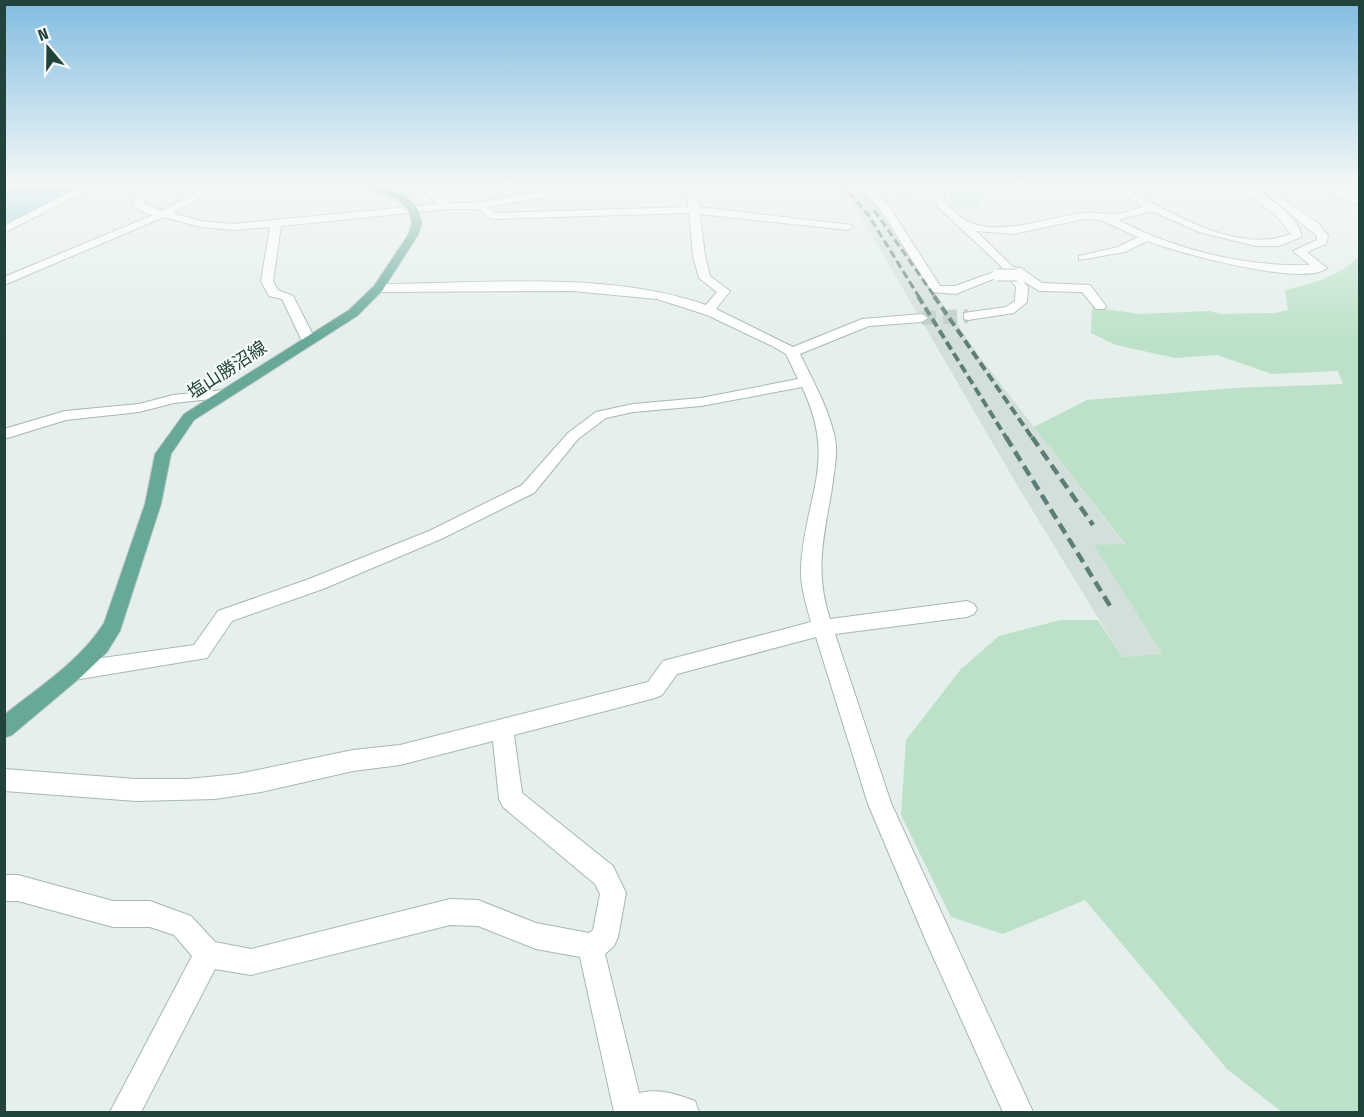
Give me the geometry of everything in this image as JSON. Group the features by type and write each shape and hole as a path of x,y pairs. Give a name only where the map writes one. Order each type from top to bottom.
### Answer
{"main road":[{"name":"塩山勝沼線","path":"4,728 74,671 100,646 113,625 153,504 163,454 189,417 353,313 378,288 413,235"}],"street":[{"path":"4,282 35,266 112,235"},
{"path":"274,235 267,280 273,293 287,296 309,341"},
{"path":"697,235 699,256 705,278 724,291 708,311"},
{"path":"902,235 936,289 956,290 997,275 1019,274"},
{"path":"968,316 1010,310 1021,302 1023,295 1022,287 1015,277 978,235"},
{"path":"979,235 1019,274 1038,287 1086,288 1100,306"},
{"path":"1143,235 1226,260 1276,267 1321,268 1299,251 1322,242 1322,235"},
{"path":"1224,235 1271,244 1290,240 1297,235"},
{"path":"1083,258 1121,250 1147,237"},
{"path":"378,288 606,289 658,295 708,311 757,331 792,352 808,382 827,438 828,460 810,568 814,600 822,629 880,804 935,932 1018,1113"},
{"path":"792,352 867,322 922,318"},
{"path":"74,671 200,652 225,616 316,584 435,535 528,489 573,436 601,415 633,408 719,399 759,389 808,382"},
{"path":"4,434 65,416 139,408 173,399 224,394"},
{"path":"4,780 140,792 218,788 373,756 400,754 655,689 670,667 807,630 967,609"},
{"path":"502,728 511,799 604,875 613,893 605,937 591,949"},
{"path":"4,888 18,888 113,914 150,914 182,926 208,954 251,962 450,912 478,913 536,936 581,943 591,949 629,1111 654,1104 684,1113"},
{"path":"125,1113 208,954"}],"shaded area":[{"path":"872,235 901,235 938,297 980,357 1125,545 1095,546 1162,654 1122,657 1017,485"}],"green space":[{"path":"1359,255 1359,1112 1282,1112 1227,1069 1085,900 1003,934 951,917 901,815 906,740 961,669 999,636 1061,620 1098,620 1122,657 1162,654 1094,545 1125,544 1034,427 1087,400 1234,388 1343,384 1338,371 1272,374 1217,355 1175,358 1116,345 1091,333 1092,307 1140,314 1209,311 1221,314 1275,313 1288,310 1285,290 1316,282 1335,274 1352,263"}],"tunnel":[{"path":"922,318 968,316"}],"railway":[{"path":"881,235 919,297"},
{"path":"892,235 935,297"},
{"path":"918,296 1007,439"},
{"path":"934,296 1033,439"},
{"path":"1006,437 1112,609"},
{"path":"1032,437 1093,525"}]}
